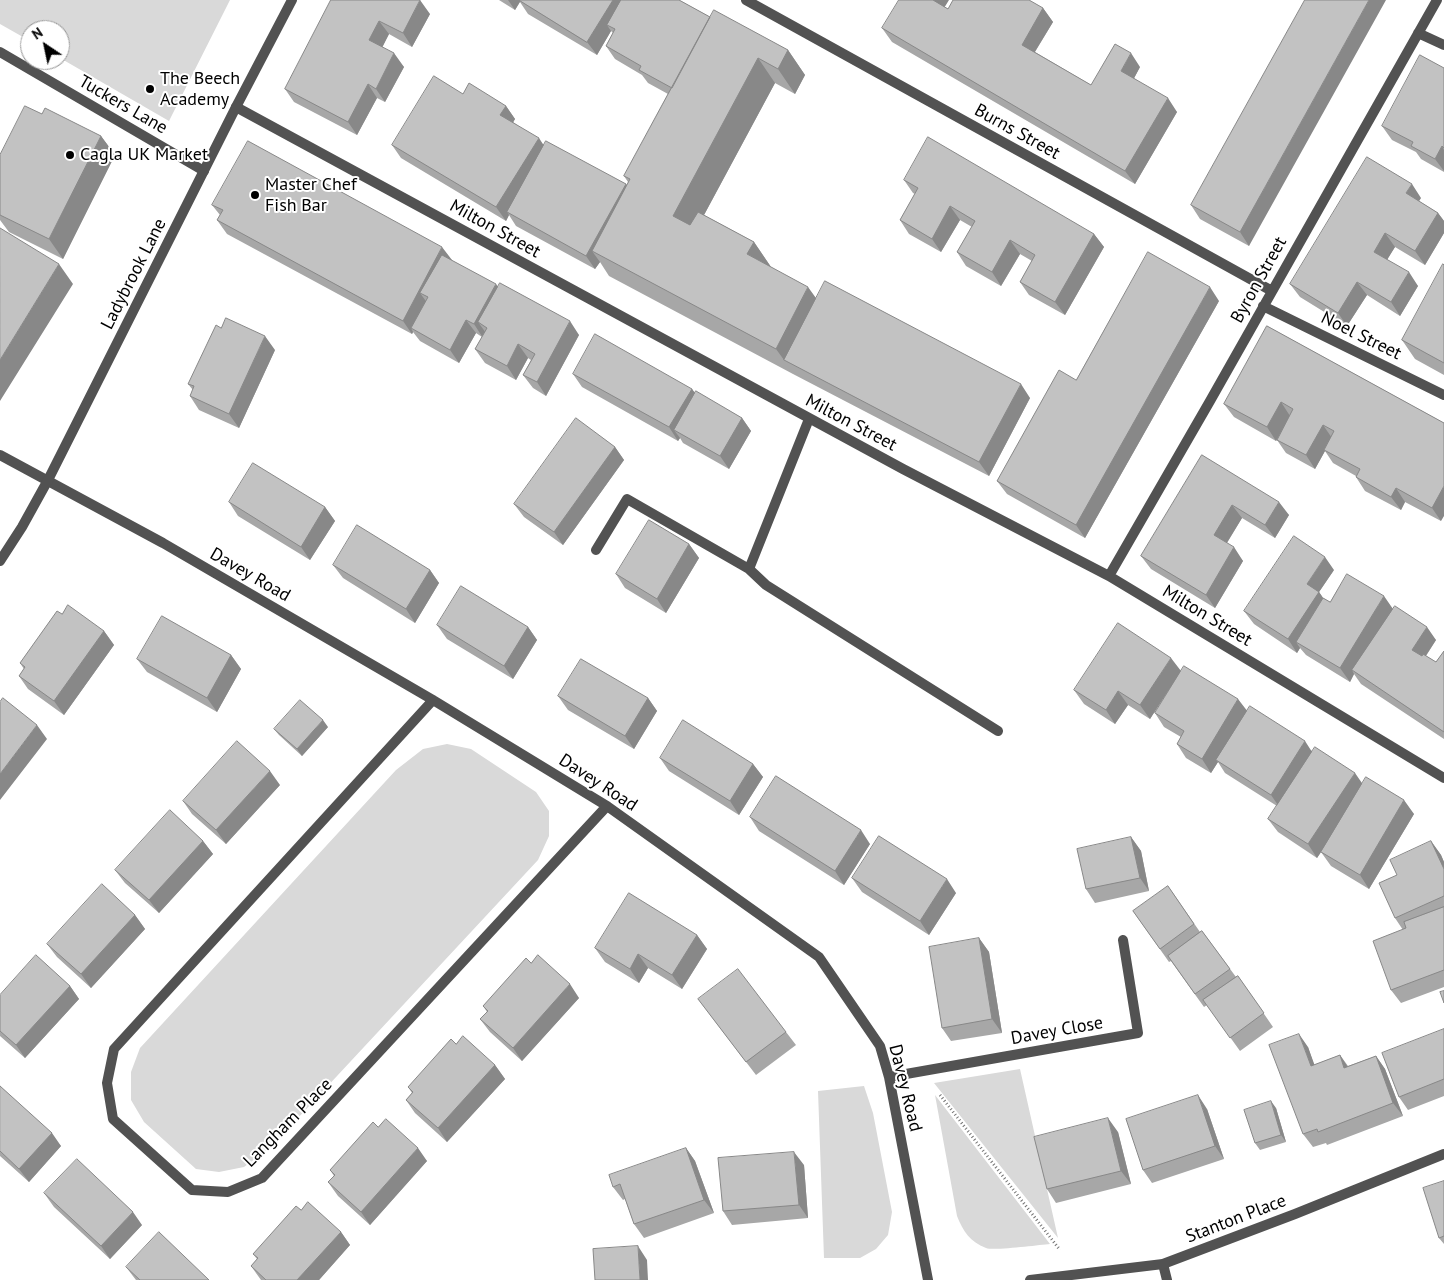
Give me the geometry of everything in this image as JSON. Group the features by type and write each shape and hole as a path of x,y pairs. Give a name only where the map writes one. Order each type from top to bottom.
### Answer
{"street":[{"name":"Ladybrook Lane","path":"0,561 22,527 48,480 292,0"},
{"name":"Burns Street","path":"746,0 1272,291"},
{"name":"Byron Street","path":"1109,576 1437,0"},
{"path":"1418,33 1444,44"},
{"name":"Tuckers Lane","path":"0,52 204,171"},
{"name":"Milton Street","path":"236,107 903,469 1109,576 1444,778"},
{"name":"Noel Street","path":"1263,306 1444,395"},
{"path":"749,569 809,418"},
{"name":"Davey Road","path":"0,454 163,543 433,700 607,806 819,957 880,1046 889,1077 928,1280"},
{"path":"596,550 627,499 749,569 766,585 998,731"},
{"name":"Langham Place","path":"433,700 114,1049 107,1083 113,1119 192,1190 228,1192 262,1178 607,806"},
{"name":"Davey Close","path":"889,1077 1138,1033 1123,940"},
{"name":"Stanton Place","path":"1030,1280 1163,1264 1295,1214 1444,1154"},
{"path":"1163,1264 1167,1280"}],"path":[{"path":"922,1071 1079,1274"}],"shaded area":[{"name":"The Beech Academy","path":"0,0 230,0 169,121 70,64 70,20 20,20 20,35 0,24"},
{"path":"447,744 471,749 536,792 549,811 549,836 538,860 270,1148 244,1167 219,1172 196,1169 144,1122 131,1100 131,1072 140,1048 396,770 423,749"},
{"path":"1020,1069 1058,1238 934,1083"},
{"path":"864,1086 873,1113 892,1212 888,1235 876,1249 860,1258 824,1258 818,1091"},
{"path":"935,1095 1050,1244 991,1249 980,1246 968,1235 957,1216"}],"building":[{"path":"331,0 420,0 403,33 379,21 369,40 394,53 376,89 368,84 348,122 285,89"},
{"path":"519,0 613,0 587,42"},
{"path":"621,0 679,0 710,17 672,88 639,70 641,66 606,46 615,29 607,25"},
{"path":"899,0 933,0 948,9 953,0 1029,0 1043,8 1022,45 1091,85 1115,44 1131,53 1121,71 1168,98 1125,171 882,28"},
{"path":"1305,0 1369,0 1240,232 1191,205"},
{"path":"714,10 788,50 778,69 758,58 673,216 690,225 698,212 754,242 747,254 808,287 776,349 592,251 630,179 624,176"},
{"path":"1420,55 1444,68 1444,148 1442,146 1435,159 1411,146 1413,142 1382,126"},
{"path":"434,76 463,94 469,83 506,106 500,115 539,138 496,207 392,145"},
{"path":"25,106 42,114 45,108 101,136 49,239 0,215 0,155"},
{"path":"928,137 1094,234 1055,302 1020,282 1035,255 1010,240 992,272 957,252 975,221 950,206 932,239 900,220 918,188 904,180"},
{"path":"248,141 442,247 403,321 217,220 223,210 212,205"},
{"path":"546,141 626,184 586,256 507,212"},
{"path":"1367,157 1412,184 1406,193 1438,213 1415,251 1385,233 1374,252 1409,272 1391,302 1357,282 1338,313 1290,284"},
{"path":"0,228 59,264 0,360"},
{"path":"1148,252 1210,287 1076,525 997,481 1059,370 1076,380"},
{"path":"442,255 496,284 474,324 466,320 450,350 411,328 428,297 420,293"},
{"path":"1444,265 1444,363 1402,340"},
{"path":"825,281 1021,384 979,462 784,360"},
{"path":"500,283 570,321 537,382 523,375 535,354 518,344 507,366 475,349 487,328 478,322"},
{"path":"226,318 265,336 229,414 190,396 194,386 188,384 216,325 221,328"},
{"path":"1267,326 1444,423 1444,486 1432,508 1396,488 1391,497 1356,477 1360,469 1324,450 1334,431 1323,425 1306,455 1277,440 1293,409 1281,402 1267,427 1224,404"},
{"path":"595,334 692,389 669,427 573,374"},
{"path":"696,391 742,418 720,456 674,430"},
{"path":"576,418 615,447 554,532 514,504"},
{"path":"1202,455 1279,502 1265,525 1232,505 1214,535 1234,547 1206,595 1141,556"},
{"path":"253,463 325,507 301,547 229,502"},
{"path":"649,520 689,544 657,599 616,574"},
{"path":"357,525 430,570 406,609 333,565"},
{"path":"1294,536 1325,557 1307,584 1319,592 1288,639 1244,611"},
{"path":"1347,574 1384,596 1340,668 1296,642 1323,598 1330,602"},
{"path":"461,586 528,627 504,666 437,625"},
{"path":"68,605 104,631 54,701 19,676 25,667 20,663 57,611 62,614"},
{"path":"1395,606 1427,627 1412,650 1436,662 1444,651 1444,732 1352,670"},
{"path":"162,616 231,655 207,698 137,659"},
{"path":"1118,623 1171,658 1140,705 1118,691 1106,710 1074,690"},
{"path":"581,659 648,698 625,736 558,696"},
{"path":"1184,666 1238,699 1202,759 1177,744 1184,731 1155,713"},
{"path":"3,698 37,725 0,774 0,702"},
{"path":"300,700 323,720 297,749 274,729"},
{"path":"1250,706 1305,741 1271,795 1216,760"},
{"path":"683,720 753,764 730,801 660,758"},
{"path":"237,741 270,771 216,830 183,801"},
{"path":"1315,747 1355,773 1308,844 1268,819"},
{"path":"776,776 861,830 835,871 750,817"},
{"path":"1366,777 1404,800 1360,875 1321,852"},
{"path":"170,810 203,841 149,900 115,870"},
{"path":"879,836 947,879 920,921 852,878"},
{"path":"1131,837 1140,878 1086,889 1077,849"},
{"path":"1431,841 1444,869 1444,896 1395,918 1379,883 1397,875 1390,860"},
{"path":"102,884 135,915 81,974 47,944"},
{"path":"1168,886 1194,924 1160,949 1133,911"},
{"path":"629,893 697,935 672,975 638,954 630,969 595,948"},
{"path":"1444,907 1444,970 1391,990 1373,941 1406,928 1404,922"},
{"path":"1202,931 1230,969 1195,994 1168,956"},
{"path":"979,938 992,1019 942,1028 929,947"},
{"path":"36,955 70,986 16,1045 0,1031 0,995"},
{"path":"538,955 570,984 513,1048 480,1019 488,1011 483,1006 526,958 531,963"},
{"path":"738,969 786,1032 746,1062 698,999"},
{"path":"1238,976 1264,1013 1230,1038 1203,1000"},
{"path":"1444,991 1444,1003 1440,992"},
{"path":"1444,1029 1444,1079 1399,1097 1382,1053"},
{"path":"1299,1034 1311,1066 1340,1055 1344,1068 1376,1056 1393,1103 1318,1132 1317,1129 1303,1134 1269,1045"},
{"path":"463,1036 495,1065 438,1128 406,1100 413,1092 408,1087 451,1039 456,1044"},
{"path":"0,1086 52,1133 19,1169 0,1151"},
{"path":"1198,1095 1215,1146 1143,1170 1126,1119"},
{"path":"1271,1101 1281,1135 1255,1143 1244,1110"},
{"path":"1108,1118 1121,1171 1047,1189 1034,1137"},
{"path":"386,1119 418,1148 361,1212 328,1182 335,1175 330,1170 373,1122 378,1127"},
{"path":"686,1148 704,1200 634,1224 620,1184 613,1187 609,1175"},
{"path":"794,1152 799,1205 723,1211 718,1158"},
{"path":"77,1159 133,1212 101,1246 44,1193"},
{"path":"1444,1181 1444,1236 1439,1238 1423,1188"},
{"path":"308,1202 341,1232 297,1280 266,1280 251,1266 258,1258 253,1254 296,1206 301,1210"},
{"path":"159,1232 209,1280 140,1280 126,1267"},
{"path":"638,1246 640,1280 595,1280 593,1249"}],"place":[{"name":"The Beech Academy","path":"150,89"},
{"name":"Cagla UK Market","path":"70,155"},
{"name":"Master Chef Fish Bar","path":"255,195"}]}
